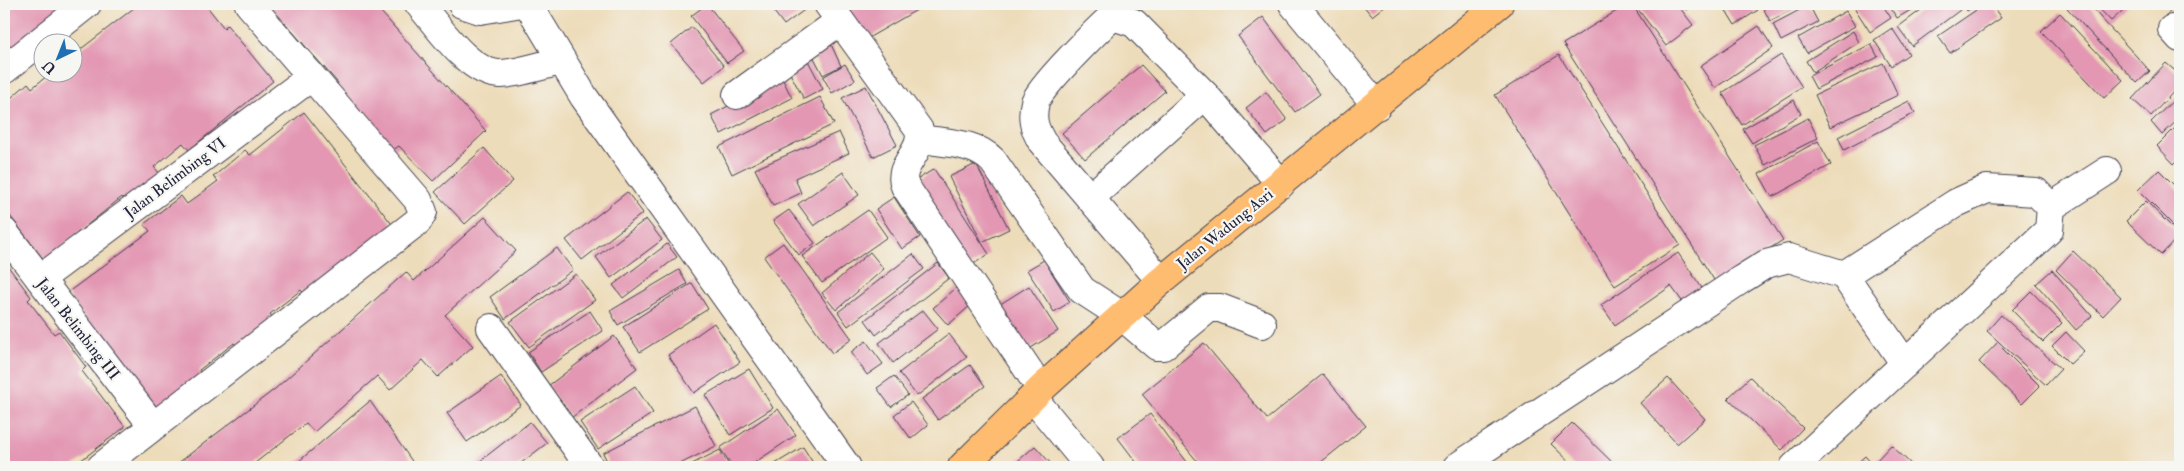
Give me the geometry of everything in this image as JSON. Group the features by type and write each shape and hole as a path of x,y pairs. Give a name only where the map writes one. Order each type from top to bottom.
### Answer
{"main road":[{"name":"Jalan Wadung Asri","path":"962,467 1037,394 1161,281 1499,4"}],"street":[{"path":"4,70 87,4"},
{"path":"102,467 418,222 423,212 418,200 249,4"},
{"path":"419,4 466,59 486,71 500,74 510,73 561,61"},
{"path":"462,4 480,10 516,4"},
{"path":"528,4 584,97 847,467"},
{"path":"1293,4 1376,106"},
{"path":"737,95 834,12 919,130 921,139 918,149 904,172 905,186 1037,394 1090,467"},
{"path":"1161,281 1042,142 1033,125 1035,100 1095,31 1113,16 1134,23 1205,95 1281,184"},
{"name":"Jalan Belimbing VI","path":"40,279 311,77"},
{"path":"1090,198 1205,95"},
{"path":"921,139 973,147 984,152 993,161 1082,290 1122,316 1160,347 1209,308 1220,308 1262,324"},
{"path":"2051,207 2107,171"},
{"path":"1794,467 2049,230 2051,207 2036,192 1987,189 1956,203 1844,275"},
{"name":"Jalan Belimbing III","path":"4,232 153,426"},
{"path":"1457,467 1766,264 1789,258 1844,275 1905,364"},
{"path":"491,328 590,467"}],"building":[{"path":"4,4 72,4 37,32 32,32 32,36 4,59"},
{"path":"139,4 205,4 224,28 227,25 273,81 189,150 183,143 154,167 162,176 127,205 122,197 44,260 4,208 4,104 28,83 32,88 40,82 82,82 82,48"},
{"path":"268,4 374,4 486,131 433,181 399,146 393,150 336,86 338,83"},
{"path":"707,4 744,51 727,63 691,16"},
{"path":"768,4 804,4 807,8 784,25"},
{"path":"864,4 927,4 863,41 846,14"},
{"path":"1362,4 1387,4 1372,16"},
{"path":"1628,4 1632,4 1783,240 1716,283 1563,44"},
{"path":"1634,4 1677,4 1693,25 1666,46"},
{"path":"1683,4 1697,4 1686,10"},
{"path":"1722,4 1754,4 1758,10 1735,25"},
{"path":"1761,4 1803,4 1770,21"},
{"path":"1852,4 1882,4 1891,18 1870,32"},
{"path":"1888,4 1921,4 1897,18"},
{"path":"1929,4 1956,4 1960,10 1912,46 1898,27"},
{"path":"1962,4 1977,4 1967,11"},
{"path":"1985,4 1991,4 2001,18 1950,53 1938,36"},
{"path":"2072,4 2088,4 2150,71 2137,83 2067,8"},
{"path":"2095,4 2130,4 2111,21"},
{"path":"2180,4 2180,34 2165,16"},
{"path":"1809,5 1818,22 1781,41 1773,24"},
{"path":"1846,11 1855,26 1807,53 1798,38"},
{"path":"2060,13 2123,80 2104,98 2041,31"},
{"path":"1263,17 1320,94 1295,112 1238,36"},
{"path":"1759,26 1773,48 1715,88 1700,66"},
{"path":"692,27 724,66 704,82 671,44"},
{"path":"1892,28 1909,54 1891,66 1874,40"},
{"path":"1853,31 1859,42 1813,72 1806,61"},
{"path":"830,42 841,66 823,75 811,52"},
{"path":"1871,44 1878,57 1816,89 1809,76"},
{"path":"1559,55 1680,245 1615,286 1495,95"},
{"path":"1781,55 1802,87 1742,125 1722,93"},
{"path":"806,57 823,89 804,99 787,68"},
{"path":"1883,63 1898,95 1830,127 1815,95"},
{"path":"2166,63 2180,75 2180,85 2151,116 2132,99"},
{"path":"845,64 855,80 832,93 823,77"},
{"path":"1141,65 1165,91 1085,159 1062,133"},
{"path":"782,78 792,98 721,134 711,115"},
{"path":"866,86 897,145 873,157 842,98"},
{"path":"1266,92 1287,120 1267,135 1246,108"},
{"path":"2180,94 2180,118 2162,135 2151,122"},
{"path":"820,97 834,124 732,174 719,147"},
{"path":"1794,100 1801,114 1752,143 1743,129"},
{"path":"1909,101 1915,113 1844,150 1838,137"},
{"path":"304,112 395,228 305,295 301,290 270,314 275,321 238,348 234,343 199,370 203,376 154,413 67,293 150,231 144,224 181,196 187,204 218,181 213,177 245,150 250,155"},
{"path":"1808,118 1818,138 1765,165 1754,145"},
{"path":"2180,123 2180,158 2174,164 2157,146"},
{"path":"839,132 849,153 795,178 801,193 773,206 755,169"},
{"path":"1818,141 1831,165 1772,197 1759,174"},
{"path":"484,148 513,181 465,224 435,192"},
{"path":"976,164 1009,229 982,242 949,177"},
{"path":"934,169 989,254 967,268 912,183"},
{"path":"2159,170 2180,191 2180,232 2138,190"},
{"path":"843,172 859,195 814,226 798,204"},
{"path":"627,192 643,213 582,260 566,240"},
{"path":"894,197 920,237 902,249 876,209"},
{"path":"2146,201 2180,235 2161,255 2126,221"},
{"path":"789,210 815,243 799,255 773,221"},
{"path":"868,210 887,237 822,283 802,256"},
{"path":"485,217 516,251 445,315 473,346 438,377 423,360 390,390 377,376 314,432 306,423 250,467 173,467 275,389 406,272 414,281"},
{"path":"646,219 662,240 611,278 596,257"},
{"path":"783,243 852,339 832,353 764,257"},
{"path":"667,244 677,257 623,298 613,285"},
{"path":"557,248 573,270 505,319 490,297"},
{"path":"2073,251 2121,297 2103,316 2056,270"},
{"path":"870,252 884,269 836,310 822,293"},
{"path":"1678,253 1706,294 1687,308 1671,286 1615,325 1601,305"},
{"path":"913,254 924,269 848,326 838,312"},
{"path":"1044,260 1070,302 1054,312 1027,270"},
{"path":"4,261 31,297 28,300 54,334 59,331 86,367 82,371 125,427 72,467 4,467"},
{"path":"938,263 949,278 876,335 865,320"},
{"path":"679,270 687,284 618,325 610,311"},
{"path":"2052,270 2092,316 2076,330 2036,284"},
{"path":"576,274 595,300 529,347 510,322"},
{"path":"692,283 708,309 640,352 623,327"},
{"path":"1029,286 1058,331 1023,353 994,308"},
{"path":"956,288 971,305 948,325 933,308"},
{"path":"2031,291 2062,323 2043,342 2012,310"},
{"path":"923,310 938,329 893,363 879,343"},
{"path":"590,311 603,331 541,372 528,352"},
{"path":"2001,315 2061,369 2046,385 1987,331"},
{"path":"714,323 740,362 694,393 668,355"},
{"path":"2066,332 2084,351 2070,364 2052,346"},
{"path":"949,334 967,357 917,396 899,373"},
{"path":"614,336 637,368 571,418 548,386"},
{"path":"866,341 883,364 867,375 851,352"},
{"path":"1204,343 1267,419 1323,374 1366,426 1315,467 1202,467 1142,394"},
{"path":"1997,343 2040,386 2022,404 1979,362"},
{"path":"970,365 985,386 938,420 922,399"},
{"path":"749,369 773,408 730,435 705,395"},
{"path":"501,376 521,405 467,442 447,413"},
{"path":"894,376 908,395 891,407 877,388"},
{"path":"1750,377 1803,428 1782,450 1728,398"},
{"path":"1668,378 1705,419 1677,444 1640,403"},
{"path":"635,386 653,413 598,449 580,422"},
{"path":"370,401 416,467 292,467"},
{"path":"911,402 928,425 911,439 894,415"},
{"path":"695,406 716,446 674,467 610,467 603,453"},
{"path":"778,409 796,435 748,467 733,467 720,448"},
{"path":"1150,414 1191,467 1140,467 1118,438"},
{"path":"530,422 547,443 516,467 476,467 475,465"},
{"path":"1572,423 1617,467 1575,467 1551,444"},
{"path":"1891,445 1914,467 1881,467 1875,462"},
{"path":"1035,446 1054,467 1011,467"},
{"path":"803,447 815,466 770,467"},
{"path":"720,450 730,467 686,467"},
{"path":"1865,456 1875,467 1853,467"}]}
